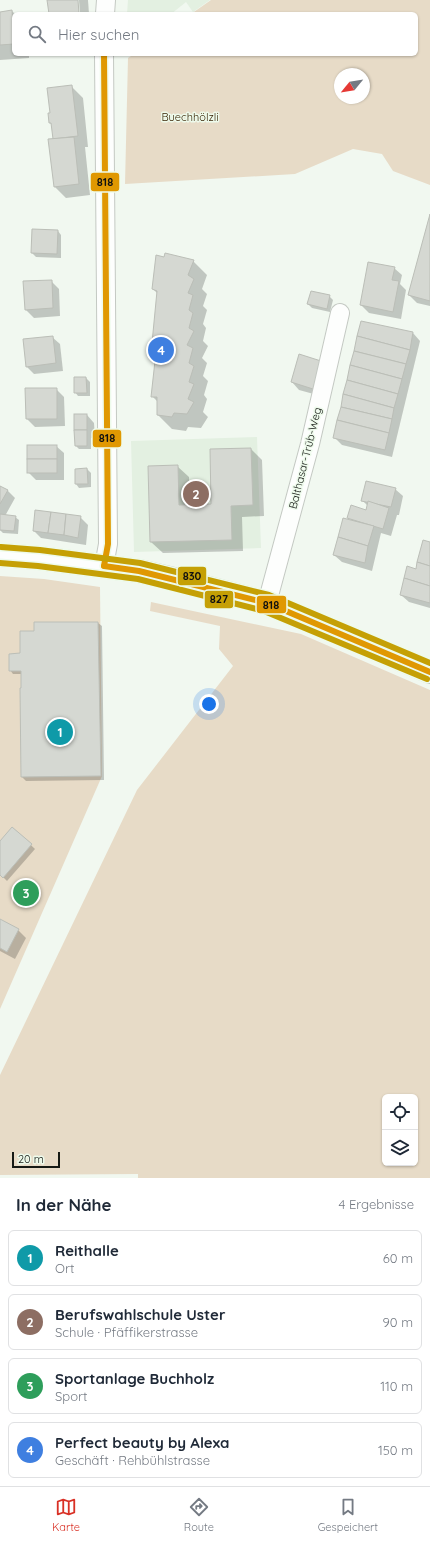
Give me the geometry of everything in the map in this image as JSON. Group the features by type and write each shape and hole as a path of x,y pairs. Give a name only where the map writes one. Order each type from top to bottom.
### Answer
{"main road":[{"path":"0,555 39,558 138,571 267,603 430,672"}],"street":[{"path":"106,0 106,12"},
{"path":"104,56 108,544 104,566"},
{"name":"Balthasar-Trüb-Weg","path":"267,603 310,444 340,313"}],"shaded area":[{"path":"128,0 210,0 193,12 186,2 174,12 127,12"},
{"path":"257,437 261,548 134,552 131,441"}],"green space":[{"name":"Buechhölzli","path":"211,0 430,0 430,185 393,171 382,154 353,149 295,174 125,184 128,58 131,56 418,56 418,12 194,12"},
{"path":"0,576 44,579 100,587 102,776 0,1009"},
{"path":"151,602 301,634 430,690 430,1178 138,1178 138,1174 0,1175 0,1075 137,790 233,666 219,649 220,626 150,611"}],"building":[{"path":"47,0 78,0 79,12 49,12"},
{"path":"12,10 12,44 0,45 0,12"},
{"path":"72,85 78,136 53,139 51,123 49,123 48,113 50,113 47,88"},
{"path":"74,137 79,184 54,187 48,139"},
{"path":"430,214 430,301 408,295"},
{"path":"32,229 58,230 57,254 31,253"},
{"path":"165,253 194,260 188,275 194,279 188,293 193,295 189,310 193,313 189,328 194,331 187,345 193,348 189,363 194,366 189,382 194,384 188,399 194,402 187,414 174,413 172,417 157,415 157,397 151,397 157,343 152,343 157,291 152,289 156,255 164,257"},
{"path":"368,262 395,267 392,280 399,281 393,312 360,305"},
{"path":"52,280 53,308 25,310 23,281"},
{"path":"311,291 330,295 327,309 307,304"},
{"path":"361,321 413,332 410,350 357,336"},
{"path":"53,336 56,363 26,367 23,339"},
{"path":"357,336 410,350 406,364 354,351"},
{"path":"354,351 406,364 402,379 350,365"},
{"path":"299,354 321,361 313,389 291,382"},
{"path":"350,365 402,379 398,394 347,380"},
{"path":"74,377 86,377 87,393 74,393"},
{"path":"347,380 398,394 394,408 343,394"},
{"path":"25,388 57,388 57,419 26,419"},
{"path":"343,394 394,408 392,419 341,407"},
{"path":"341,407 392,419 389,433 337,420"},
{"path":"74,414 87,414 87,430 74,430"},
{"path":"337,420 389,433 385,450 333,438"},
{"path":"74,430 87,430 87,446 75,446"},
{"path":"27,445 57,445 57,459 27,459"},
{"path":"251,448 253,505 231,506 232,540 150,542 148,466 178,465 179,505 211,504 210,449"},
{"path":"27,459 57,459 57,473 27,473"},
{"path":"87,468 88,484 75,484 75,469"},
{"path":"366,481 396,488 391,507 361,501"},
{"path":"0,486 8,490 0,504"},
{"path":"368,501 389,508 383,529 347,518 351,505 366,510"},
{"path":"35,510 51,512 48,533 33,531"},
{"path":"51,512 66,514 64,535 48,533"},
{"path":"0,514 16,516 14,531 0,530"},
{"path":"66,514 81,516 78,538 64,535"},
{"path":"343,518 374,526 368,546 338,537"},
{"path":"338,537 368,546 365,563 333,555"},
{"path":"423,540 430,542 430,566 417,562"},
{"path":"417,562 430,566 430,586 404,578 407,566 416,569"},
{"path":"404,578 430,586 430,603 400,595"},
{"path":"34,622 98,622 101,776 21,777 21,671 9,671 9,654 20,653 20,631 34,631"},
{"path":"12,827 32,844 3,878 0,875 0,841"},
{"path":"0,919 19,929 7,952 0,948"}],"transit line":[{"name":"818","path":"104,56 108,544 104,566"},
{"name":"830","path":"1,547 40,550 140,563 269,595 430,663"},
{"name":"827","path":"0,563 38,566 138,579 264,611 427,679"},
{"name":"818","path":"104,566 139,571 267,603 430,672"}],"place":[{"name":"Perfect beauty by Alexa","path":"161,350"},
{"name":"Berufswahlschule Uster","path":"196,494"},
{"name":"Reithalle","path":"60,732"},
{"name":"Sportanlage Buchholz","path":"26,893"}]}
